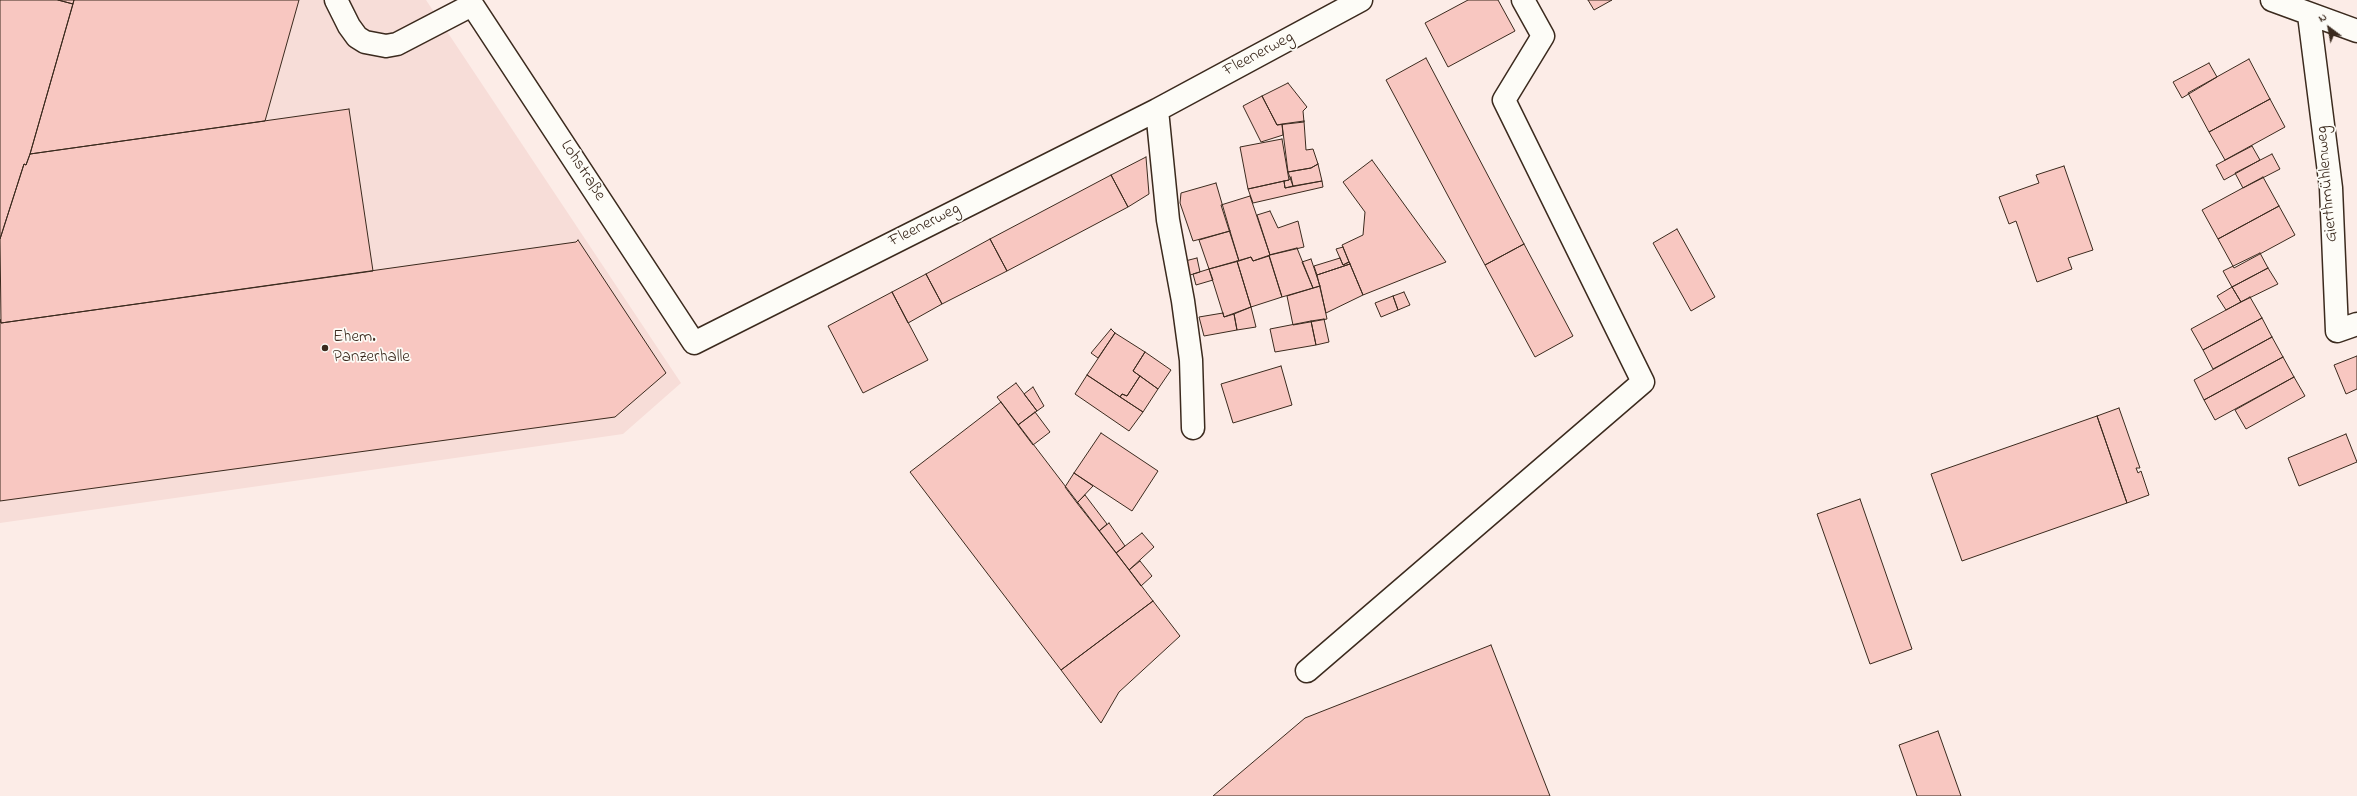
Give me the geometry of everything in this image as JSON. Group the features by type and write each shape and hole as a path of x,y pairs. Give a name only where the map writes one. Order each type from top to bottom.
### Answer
{"street":[{"path":"336,0 349,26 357,37 365,42 386,46 397,44 471,2"},
{"name":"Fleenerweg","path":"694,343 1157,110 1361,0"},
{"path":"1307,671 1643,382 1504,100 1543,36 1523,0"},
{"path":"2272,0 2309,15 2357,31"},
{"name":"Lohstraße","path":"471,2 694,343"},
{"name":"Gierthmühlenweg","path":"2309,15 2331,188 2337,331 2357,324"},
{"path":"1157,110 1168,220 1184,301 1191,360 1193,428"}],"shaded area":[{"path":"0,0 426,0 681,383 623,434 0,523"}],"building":[{"path":"0,0 58,0 73,4 30,154 26,165 24,164 0,239"},
{"path":"58,0 74,0 73,4"},
{"path":"74,0 299,0 265,121 30,154"},
{"path":"1468,0 1498,0 1515,31 1448,67 1425,23"},
{"path":"1588,0 1612,0 1594,10"},
{"path":"1426,58 1524,244 1485,265 1386,80"},
{"path":"2249,59 2270,99 2209,132 2188,93"},
{"path":"2209,63 2217,77 2182,98 2173,82"},
{"path":"1288,83 1307,107 1303,111 1304,122 1277,125 1262,96"},
{"path":"1262,96 1277,125 1282,124 1283,135 1261,142 1243,106"},
{"path":"2270,99 2285,127 2225,160 2209,132"},
{"path":"349,109 373,271 1,323 0,239 24,164 26,165 30,154"},
{"path":"1304,121 1306,150 1313,149 1318,164 1311,168 1288,172 1282,124"},
{"path":"1282,139 1289,180 1248,189 1240,147"},
{"path":"2252,146 2260,160 2224,180 2216,165"},
{"path":"2272,154 2280,169 2243,188 2235,173"},
{"path":"1146,157 1149,194 1128,207 1111,175"},
{"path":"1372,160 1446,262 1363,295 1342,245 1363,235 1365,212 1343,182"},
{"path":"1318,164 1322,181 1293,186 1288,172 1311,168"},
{"path":"2064,166 2093,250 2068,258 2072,269 2037,282 2016,221 2009,224 1999,197 2039,183 2036,175"},
{"path":"1111,175 1128,207 1007,271 990,239"},
{"path":"1291,177 1293,186 1285,188 1284,181 1289,180"},
{"path":"2263,177 2279,206 2218,239 2202,210"},
{"path":"1284,181 1285,188 1322,181 1323,187 1253,203 1248,189"},
{"path":"1216,183 1230,231 1193,241 1180,203 1181,193"},
{"path":"1250,196 1270,255 1253,261 1251,257 1239,261 1221,205"},
{"path":"2279,206 2295,235 2234,268 2218,239"},
{"path":"1270,211 1278,228 1298,221 1304,247 1270,255 1257,215"},
{"path":"1677,229 1715,297 1691,311 1653,243"},
{"path":"1230,231 1239,261 1209,269 1199,240"},
{"path":"990,239 1007,271 942,304 926,274"},
{"name":"Ehem. Panzerhalle","path":"578,240 666,373 615,417 0,501 0,319 1,323 576,242"},
{"path":"1524,244 1573,336 1535,357 1485,265"},
{"path":"1343,247 1349,262 1343,265 1336,249"},
{"path":"1297,248 1313,288 1282,297 1269,255"},
{"path":"2260,253 2268,268 2232,287 2223,271"},
{"path":"1269,256 1282,297 1251,307 1237,261 1251,257 1253,261"},
{"path":"1197,258 1200,272 1187,276 1185,261"},
{"path":"1340,258 1343,265 1349,262 1350,264 1317,275 1314,266"},
{"path":"1311,259 1320,286 1313,288 1302,262"},
{"path":"1237,261 1251,307 1224,317 1209,269"},
{"path":"1350,264 1363,295 1326,313 1317,275"},
{"path":"2268,268 2278,284 2241,302 2232,287"},
{"path":"1209,269 1213,280 1196,285 1193,274"},
{"path":"926,274 942,304 908,323 892,292"},
{"path":"1320,286 1327,319 1293,325 1287,296"},
{"path":"2232,287 2241,302 2226,310 2217,296"},
{"path":"892,292 928,360 863,393 828,326"},
{"path":"1404,292 1410,305 1398,310 1393,296"},
{"path":"1393,296 1398,310 1381,317 1375,303"},
{"path":"2250,297 2262,318 2203,350 2191,329"},
{"path":"1251,307 1256,327 1237,330 1234,314"},
{"path":"1223,313 1224,317 1234,314 1237,330 1204,336 1199,317"},
{"path":"2262,318 2272,337 2213,369 2203,350"},
{"path":"1324,319 1329,342 1316,345 1311,321"},
{"path":"1311,321 1316,345 1275,352 1270,329"},
{"path":"1111,329 1115,333 1098,358 1091,353"},
{"path":"1115,333 1145,352 1133,371 1140,376 1127,396 1122,394 1120,397 1087,375"},
{"path":"2272,337 2283,357 2204,400 2194,380"},
{"path":"1145,352 1171,370 1158,389 1133,371"},
{"path":"2357,356 2357,389 2346,394 2334,365"},
{"path":"2283,357 2294,377 2215,420 2204,400"},
{"path":"1281,366 1292,405 1233,423 1221,384"},
{"path":"1087,375 1143,412 1129,431 1075,394"},
{"path":"1140,376 1158,389 1143,412 1120,397 1122,394 1127,396"},
{"path":"2294,377 2305,396 2246,429 2235,410"},
{"path":"1016,383 1037,411 1018,425 997,397"},
{"path":"1033,387 1044,406 1037,411 1024,394"},
{"path":"1001,402 1153,601 1061,670 910,472"},
{"path":"2119,408 2140,468 2136,468 2138,473 2141,471 2149,495 2127,503 2097,416"},
{"path":"1035,412 1050,432 1033,445 1018,425"},
{"path":"2097,416 2127,503 1962,561 1931,474"},
{"path":"1101,433 1158,471 1132,511 1074,473"},
{"path":"2346,434 2357,462 2299,486 2288,458"},
{"path":"1074,473 1093,486 1077,503 1065,487"},
{"path":"1085,495 1107,524 1099,531 1077,503"},
{"path":"1860,499 1912,649 1870,664 1817,514"},
{"path":"1109,523 1125,546 1116,553 1099,531"},
{"path":"1142,533 1154,547 1129,570 1116,553"},
{"path":"1140,561 1152,576 1141,586 1129,570"},
{"path":"1153,601 1180,636 1119,692 1101,723 1061,670"},
{"path":"1491,645 1550,796 1213,796 1305,718"},
{"path":"1938,731 1961,796 1917,796 1899,745"}],"place":[{"name":"Ehem. Panzerhalle","path":"325,348"}]}
